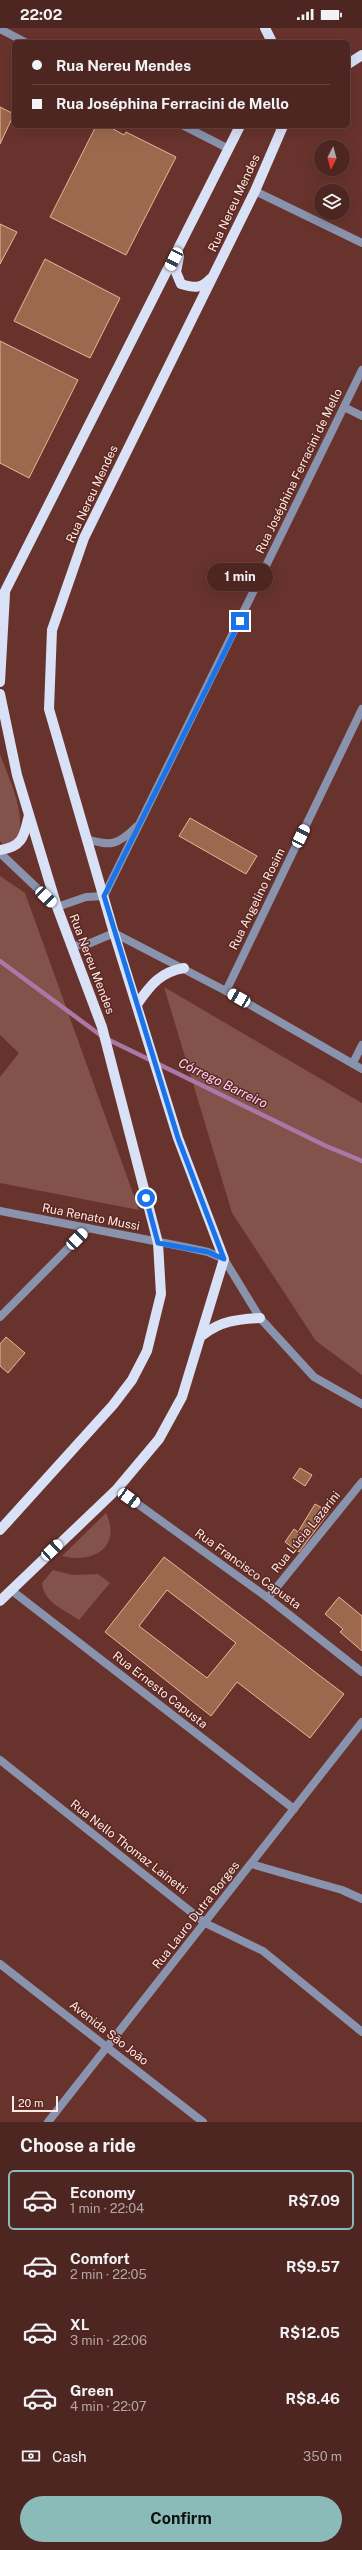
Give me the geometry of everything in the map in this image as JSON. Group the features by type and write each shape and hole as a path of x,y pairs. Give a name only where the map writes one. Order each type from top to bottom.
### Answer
{"main road":[{"path":"265,28 271,40"},
{"path":"350,63 362,55"},
{"path":"0,682 2,596 239,128"},
{"name":"Rua Nereu Mendes","path":"224,1259 178,1138 138,1003 114,932 86,839 49,709 52,630 84,538 255,192 282,128"},
{"path":"188,231 177,266 177,277 182,284 196,288 204,286 213,276"},
{"name":"Rua Nereu Mendes","path":"0,694 17,775 57,908 102,1027 123,1105 158,1243 161,1294 154,1330 139,1368 113,1405 0,1530"},
{"path":"0,852 13,848 23,838 29,815"},
{"path":"138,1003 155,980 172,970 184,968"},
{"path":"0,1601 117,1489 145,1457 171,1419 182,1397 203,1335 224,1259"},
{"path":"203,1335 221,1323 239,1318 260,1318"}],"street":[{"path":"0,29 21,40"},
{"path":"188,128 229,149"},
{"path":"255,192 362,243"},
{"name":"Rua Joséphina Ferracini de Mello","path":"104,896 362,370"},
{"path":"344,407 362,416"},
{"name":"Rua Angelino Rosim","path":"226,991 362,709"},
{"name":"Rua Joséphina Ferracini de Mello","path":"86,839 108,845 125,837 142,820"},
{"path":"0,852 57,908 86,897 104,896"},
{"path":"72,946 95,942 114,932 226,991 362,1069"},
{"path":"353,1063 362,1045"},
{"name":"Rua Renato Mussi","path":"0,1211 208,1252 224,1259"},
{"path":"0,1317 88,1228"},
{"path":"224,1259 260,1318 314,1377 362,1404"},
{"name":"Rua Lúcia Lazarini","path":"268,1598 362,1482"},
{"name":"Rua Francisco Capusta","path":"117,1489 268,1598 362,1672"},
{"name":"Rua Ernesto Capusta","path":"11,1590 294,1809"},
{"name":"Rua Lauro Dutra Borges","path":"48,2122 362,1722"},
{"name":"Rua Nello Thomaz Lainetti","path":"0,1760 205,1923 264,1951 362,2032"},
{"path":"251,1864 342,1890 362,1899"},
{"name":"Avenida São João","path":"0,1964 202,2122"}],"shaded area":[{"path":"0,754 12,785 20,817 18,838 4,845 0,841"},
{"path":"0,876 25,893 139,1210 0,1183 0,1077 19,1053 0,1035"},
{"path":"164,987 362,1103 362,1375 316,1341 232,1213"},
{"path":"106,1513 110,1525 110,1535 107,1544 102,1550 94,1555 84,1557 73,1558 62,1556"},
{"path":"53,1570 73,1575 98,1574 110,1583 79,1620 50,1600 43,1590 42,1583"}],"building":[{"path":"0,107 12,113 12,118 0,144"},
{"path":"95,128 112,128 124,135 126,132 176,157 126,255 50,217"},
{"path":"0,224 17,232 0,264"},
{"path":"45,259 120,298 90,358 14,321"},
{"path":"0,341 78,380 29,478 0,463"},
{"path":"190,818 257,856 246,874 179,836"},
{"path":"6,1337 25,1353 8,1373 0,1366 0,1344"},
{"path":"300,1468 312,1475 305,1486 293,1478"},
{"path":"315,1504 329,1512 299,1552 285,1542 294,1529 298,1532"},
{"path":"164,1557 344,1694 310,1738 237,1682 211,1716 105,1632","holes":["167,1590 236,1643 207,1678 139,1626"]},
{"path":"339,1597 362,1616 362,1651 340,1632 343,1629 325,1614"}],"waterway":[{"name":"Córrego Barreiro","path":"0,961 103,1037 326,1146 362,1161"}],"route":[{"path":"146,1198 158,1243 208,1252 224,1259 178,1138 138,1003 114,932 104,896 240,621"}]}
